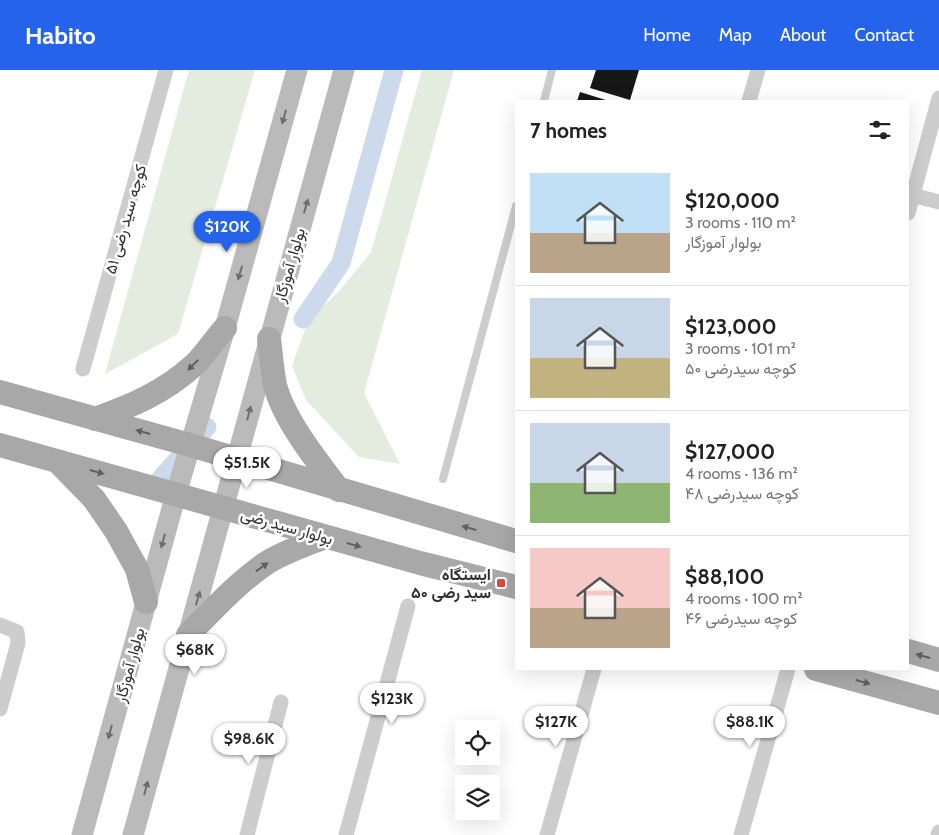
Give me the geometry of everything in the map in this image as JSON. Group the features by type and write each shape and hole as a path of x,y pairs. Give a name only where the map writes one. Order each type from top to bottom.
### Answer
{"main road":[{"path":"190,446 297,70"},
{"name":"بولوار آموزگار","path":"223,508 344,70"},
{"path":"95,419 137,404 166,387 194,366 225,328"},
{"path":"269,339 276,386 290,419 308,448 339,490"},
{"path":"0,392 515,541"},
{"name":"بولوار سید رضی","path":"0,445 325,537 515,587"},
{"name":"بولوار آموزگار","path":"82,835 190,446"},
{"path":"57,461 94,499 116,531 136,569 146,602"},
{"path":"133,835 223,508"},
{"path":"188,635 236,588 265,564 288,552 325,537"},
{"path":"909,652 939,660"},
{"path":"820,670 939,703"}],"street":[{"name":"کوچه سید رضی ۵۱","path":"83,369 166,70"},
{"path":"750,100 758,70"},
{"path":"939,98 910,194 939,202"},
{"path":"346,835 408,606"},
{"path":"0,625 17,632 18,643 0,709"},
{"path":"548,835 594,670"},
{"path":"741,835 788,670"},
{"path":"247,835 281,702"}],"lane":[{"path":"544,100 552,70"},
{"path":"444,479 515,210"}],"shaded area":[{"path":"189,70 255,70 178,334 105,374"},
{"path":"422,70 454,70 364,393 400,464 359,457 306,400 292,366 308,321 341,289 371,252"}],"building":[{"path":"596,70 639,70 630,100 590,88"},
{"path":"580,92 606,100 577,100"}],"waterway":[{"path":"303,319 341,263 394,70"},
{"path":"161,478 207,427"}],"place":[{"name":"ایستگاه سید رضی ۵۰","path":"501,583"}]}
